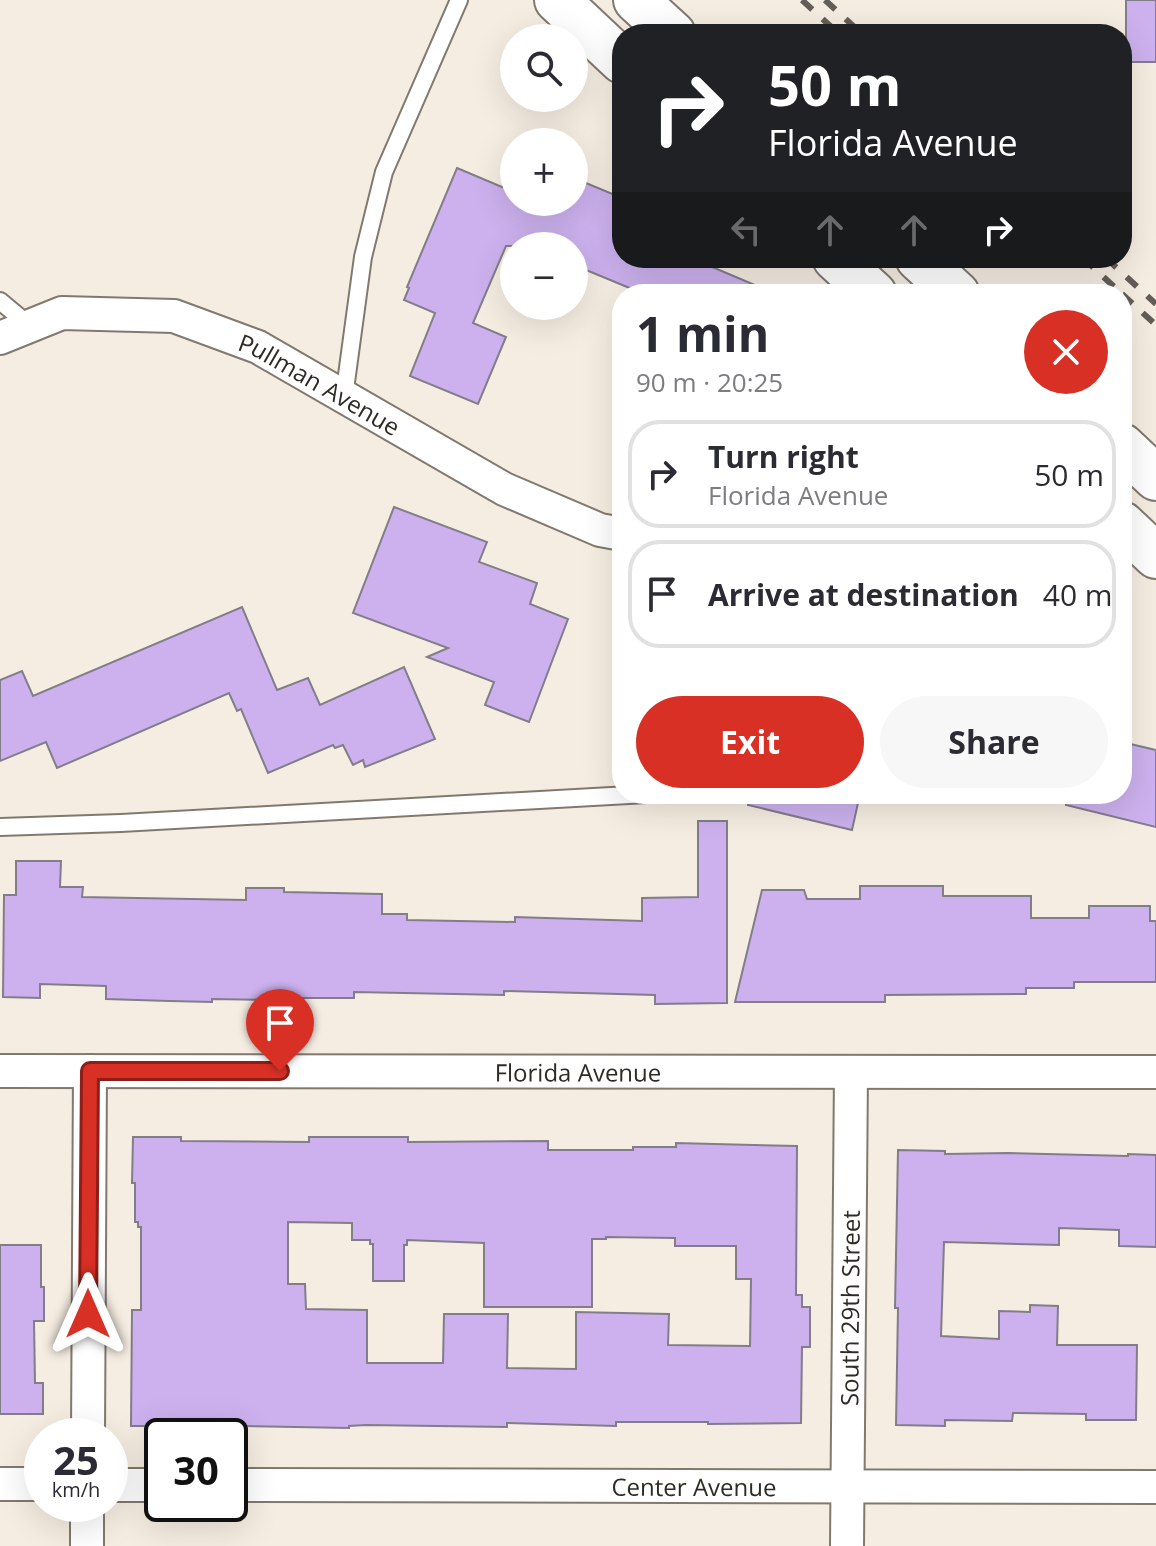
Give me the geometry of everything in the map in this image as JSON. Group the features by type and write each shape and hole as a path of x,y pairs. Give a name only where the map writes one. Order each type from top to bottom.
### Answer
{"main road":[{"path":"557,0 612,52"},
{"path":"636,0 662,24"},
{"path":"846,268 863,284"},
{"path":"929,268 946,284"},
{"path":"1132,455 1156,478"},
{"path":"1132,533 1156,556"}],"street":[{"name":"Pullman Avenue","path":"0,338 62,313 174,316 258,347 504,489 600,530 612,532"},
{"name":"Florida Avenue","path":"0,1071 1156,1072"},
{"path":"88,1418 90,1071"},
{"name":"South 29th Street","path":"847,1546 851,1072"},
{"path":"0,1484 24,1484"},
{"name":"Center Avenue","path":"248,1485 1156,1487"},
{"path":"87,1522 87,1546"}],"lane":[{"path":"344,397 363,257 384,172 459,0"},
{"path":"0,301 30,326"},
{"path":"0,827 137,823 612,796"}],"building":[{"path":"1126,0 1156,0 1156,62 1132,62 1132,24 1126,24"},
{"path":"457,168 500,186 500,216 588,216 588,184 612,194 612,268 715,268 752,284 620,284 588,271 588,232 500,232 500,260 473,323 506,337 478,404 410,376 435,313 404,300"},
{"path":"394,507 487,542 479,562 537,583 530,604 568,619 529,722 485,705 494,682 427,657 448,648 353,613"},
{"path":"242,607 277,690 308,678 320,705 404,667 435,739 365,767 363,760 353,765 343,745 335,748 333,745 268,773 241,709 237,711 229,693 57,768 46,742 0,761 0,680 22,671 33,696"},
{"path":"1132,744 1156,750 1156,827 1066,805 1132,804"},
{"path":"748,804 858,804 852,830"},
{"path":"698,821 727,821 727,1003 655,1004 655,995 504,991 504,995 354,992 354,998 169,1001 106,999 106,986 40,984 40,998 3,997 4,895 16,895 16,861 61,861 60,887 83,887 82,897 246,900 246,888 284,888 284,892 382,894 382,914 407,914 407,920 515,922 515,917 642,921 642,898 698,897"},
{"path":"860,886 943,886 943,896 1031,896 1031,918 1089,918 1089,906 1150,906 1150,921 1156,921 1156,982 1074,982 1074,988 1026,988 1026,994 885,995 885,1002 735,1002 762,890 804,890 807,899 860,899"},
{"path":"133,1137 181,1137 181,1141 309,1142 309,1137 408,1137 408,1142 548,1141 548,1150 633,1150 633,1147 676,1147 676,1143 797,1146 796,1295 802,1295 802,1307 810,1307 810,1347 802,1347 801,1423 616,1422 616,1426 507,1423 507,1427 366,1425 349,1428 248,1426 248,1418 144,1418 144,1426 131,1426 132,1310 141,1310 141,1227 135,1222 135,1183 132,1183","holes":["288,1222 352,1223 352,1240 370,1240 373,1244 373,1281 404,1281 404,1245 407,1245 407,1240 484,1243 484,1307 592,1307 592,1239 675,1238 675,1246 736,1246 736,1279 751,1279 750,1346 668,1345 669,1314 576,1312 576,1369 507,1368 508,1314 444,1314 443,1363 367,1363 367,1310 306,1309 305,1284 288,1284"]},
{"path":"898,1150 945,1151 945,1154 1156,1155 1156,1247 1119,1246 1119,1230 1059,1228 1059,1245 944,1242 941,1336 999,1339 999,1311 1030,1312 1030,1305 1058,1306 1057,1345 1137,1345 1136,1420 1086,1420 1086,1414 1013,1413 1012,1421 945,1420 945,1426 896,1425"},
{"path":"0,1245 41,1245 44,1321 34,1321 35,1383 43,1383 43,1414 0,1414"}],"railway":[{"path":"802,0 828,24"},
{"path":"825,0 851,24"},
{"path":"1094,268 1111,284"},
{"path":"1117,268 1156,304"},
{"path":"1132,303 1156,325"}],"route":[{"path":"88,1314 90,1071 280,1071"}]}
